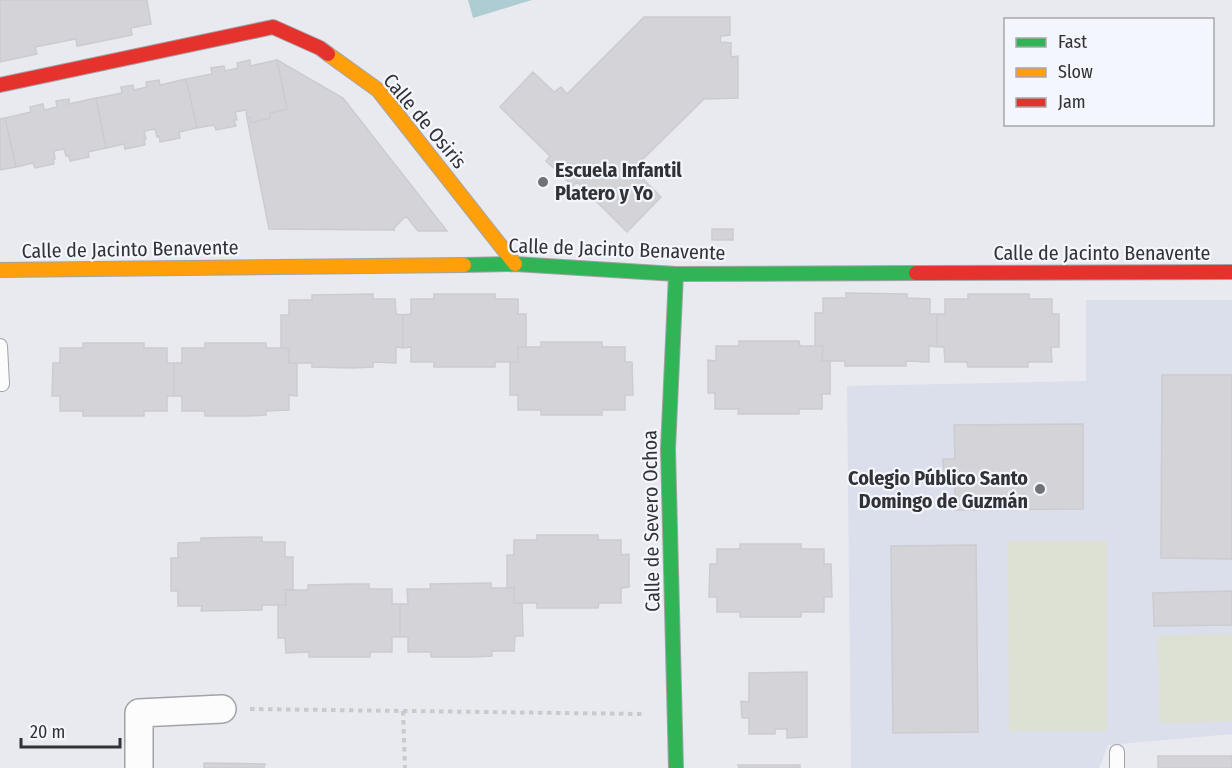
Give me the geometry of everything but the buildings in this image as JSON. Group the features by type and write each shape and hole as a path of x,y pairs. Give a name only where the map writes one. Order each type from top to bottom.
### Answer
{"street":[{"name":"Calle de Osiris","path":"0,85 273,27 320,48 378,90 514,264"},
{"name":"Calle de Jacinto Benavente","path":"0,270 514,264 676,274 1232,272"},
{"name":"Calle de Severo Ochoa","path":"676,274 668,449 676,768"},
{"path":"139,768 139,713 222,709"}],"lane":[{"path":"0,346 2,384"},
{"path":"1117,752 1117,768"}],"path":[{"path":"222,709 674,715"},
{"path":"403,711 405,768"}],"shaded area":[{"name":"Colegio Público Santo Domingo de Guzmán","path":"1086,300 1232,300 1232,734 1108,745 1099,768 851,768 847,386 1086,381"},
{"path":"1008,541 1107,541 1107,731 1009,731"},
{"path":"1232,634 1232,721 1160,724 1157,636"}],"water":[{"path":"468,0 532,0 473,18"}],"traffic: fast":[{"path":"464,265 515,264 676,274 916,273"},
{"path":"676,274 668,449 676,768"}],"traffic: slow":[{"path":"328,54 378,90 515,264"},
{"path":"0,270 464,265"}],"traffic: jam":[{"path":"0,85 273,27 320,48 328,54"},
{"path":"916,273 1232,272"}],"place":[{"name":"Escuela Infantil Platero y Yo","path":"543,182"},
{"name":"Colegio Público Santo Domingo de Guzmán","path":"1040,489"}]}
